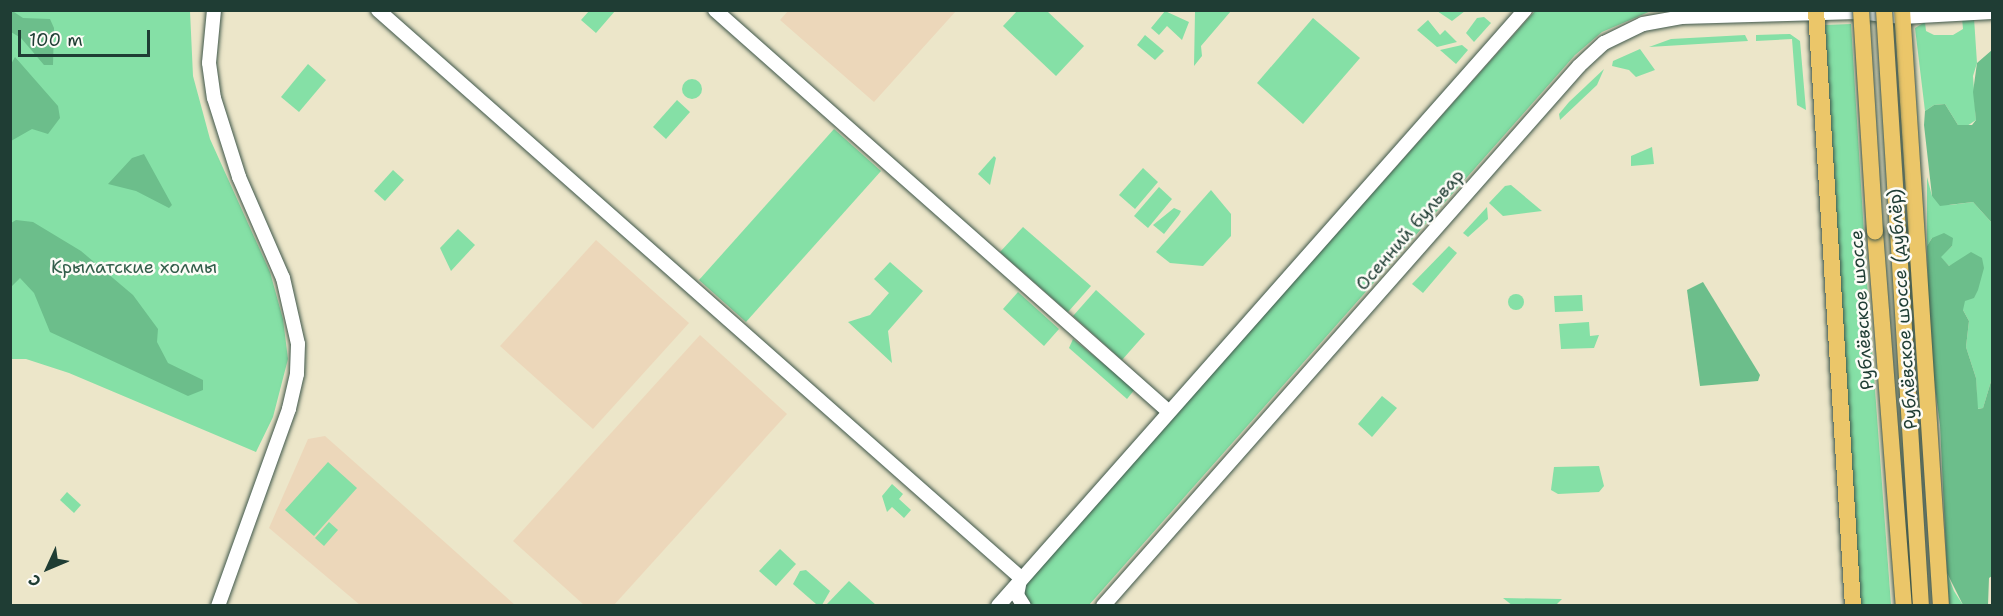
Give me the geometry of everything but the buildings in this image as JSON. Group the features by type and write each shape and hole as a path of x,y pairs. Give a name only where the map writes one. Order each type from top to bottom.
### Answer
{"main road":[{"name":"Рублёвское шоссе","path":"1861,10 1875,232 1904,606"},
{"path":"1884,10 1921,606"},
{"path":"1816,12 1853,606"},
{"name":"Рублёвское шоссе (дублёр)","path":"1902,14 1941,606"}],"street":[{"path":"214,10 209,63 214,98 239,177 283,278 298,344 297,374 289,409 218,606"},
{"path":"378,10 1020,579"},
{"path":"715,10 1168,411"},
{"path":"998,606 1168,411 1525,10"},
{"name":"Осенний бульвар","path":"1103,606 1590,54 1618,35 1658,21 1816,12 1902,14 1992,12"},
{"path":"1020,579 1017,595 1024,606"}],"shaded area":[{"path":"788,11 956,11 874,102 780,20"},
{"path":"596,240 689,323 593,429 500,346"},
{"path":"700,335 787,414 614,605 584,605 513,541"},
{"path":"325,436 515,605 360,605 269,528 308,439"}],"green space":[{"path":"11,10 23,18 50,19 54,28 53,65 44,65 21,38 11,32"},
{"path":"1018,10 1047,11 1084,46 1056,76 1003,26"},
{"name":"Крылатские холмы","path":"10,11 190,11 193,76 210,139 270,272 283,319 288,359 273,417 256,452 69,373 26,359 11,359"},
{"path":"589,11 615,11 596,33 581,20"},
{"path":"1165,11 1189,22 1182,40 1167,26 1159,35 1151,28"},
{"path":"1195,11 1231,11 1201,46 1202,56 1194,66"},
{"path":"1437,11 1465,11 1452,21"},
{"path":"1535,11 1651,11 1602,32 1575,55 1089,605 1029,606 1020,589"},
{"path":"1484,17 1491,23 1474,42 1466,33 1477,18"},
{"path":"1313,18 1360,58 1303,124 1257,83"},
{"path":"1962,18 1974,18 1977,63 1973,76 1976,120 1964,128 1958,125 1945,104 1934,105 1925,111 1915,28 1925,22 1926,31 1934,35 1953,35 1963,29"},
{"path":"1428,20 1440,35 1445,30 1457,42 1437,47 1417,30"},
{"path":"1851,24 1891,605 1860,605 1825,25"},
{"path":"1790,34 1800,41 1806,110 1797,105 1792,39 1756,41 1756,35"},
{"path":"1145,35 1164,51 1155,60 1137,45"},
{"path":"1745,35 1748,41 1649,47 1671,39"},
{"path":"1462,45 1468,50 1456,64 1440,50"},
{"path":"1640,49 1655,70 1636,77 1629,70 1612,66 1613,61"},
{"path":"1992,50 1992,223 1973,202 1940,206 1932,196 1924,125 1925,111 1934,105 1945,104 1958,125 1972,125 1976,120 1973,92 1977,63"},
{"path":"15,57 58,106 60,118 48,134 32,129 11,141 10,66"},
{"path":"308,64 326,80 299,112 281,97"},
{"path":"1604,69 1597,85 1560,120 1559,114 1569,102"},
{"path":"688,79 696,79 702,85 702,93 696,99 688,99 682,93 682,85"},
{"path":"677,100 690,112 666,139 653,127"},
{"path":"834,129 881,171 746,322 699,280"},
{"path":"1652,147 1654,164 1631,166 1631,156"},
{"path":"144,154 172,205 169,208 136,191 108,184 132,158"},
{"path":"994,156 996,158 990,185 978,174"},
{"path":"1143,168 1158,182 1135,209 1119,195"},
{"path":"393,170 404,180 385,201 374,191"},
{"path":"1927,177 1932,196 1950,205 1973,202 1992,223 1992,378 1983,408 1977,409 1976,378 1966,347 1969,321 1963,310 1960,261 1949,266 1940,257 1952,246 1932,238 1927,246"},
{"path":"1511,185 1542,211 1503,216 1489,203 1505,186"},
{"path":"1159,187 1172,199 1148,228 1134,216"},
{"path":"1211,190 1231,214 1231,236 1203,266 1170,263 1156,252"},
{"path":"1487,207 1488,219 1468,237 1463,233"},
{"path":"1174,208 1181,211 1164,234 1153,225"},
{"path":"16,220 33,222 81,251 133,295 158,329 157,342 168,363 203,380 203,390 188,396 50,332 34,293 20,278 11,287 11,223"},
{"path":"1023,227 1091,286 1068,312 1000,252"},
{"path":"458,229 475,245 451,271 440,248"},
{"path":"1944,233 1953,238 1952,246 1941,257 1949,266 1971,252 1982,258 1984,268 1974,298 1965,301 1963,310 1969,321 1966,347 1976,378 1978,409 1983,408 1992,378 1992,576 1989,578 1988,605 1963,605 1947,573 1940,425 1929,342 1927,246 1932,238"},
{"path":"1449,246 1457,253 1423,293 1412,284"},
{"path":"890,262 923,291 888,331 892,363 848,322 870,315 889,293 874,279"},
{"path":"1703,282 1760,375 1758,381 1700,386 1687,290"},
{"path":"1096,290 1145,334 1122,360 1073,316"},
{"path":"1018,292 1059,329 1044,346 1003,309"},
{"path":"1513,294 1519,294 1524,302 1522,308 1513,310 1508,305 1508,299"},
{"path":"1582,295 1583,311 1555,312 1554,296"},
{"path":"1589,322 1590,336 1599,335 1594,348 1561,349 1559,324"},
{"path":"1073,339 1135,389 1127,399 1069,348"},
{"path":"1382,396 1397,408 1372,437 1358,424"},
{"path":"328,462 357,488 314,536 285,510"},
{"path":"1599,466 1604,486 1599,492 1558,494 1551,490 1554,467"},
{"path":"892,484 903,494 899,499 911,510 904,518 892,507 887,512 882,496"},
{"path":"67,492 81,505 74,513 60,500"},
{"path":"329,522 338,530 324,546 315,538"},
{"path":"780,549 796,564 776,586 759,571"},
{"path":"806,570 830,591 822,605 816,604 793,584 800,571"},
{"path":"1947,573 1954,591 1963,605 1949,605"},
{"path":"849,581 876,605 826,605"},
{"path":"1503,598 1562,599 1556,605 1513,606"}]}
